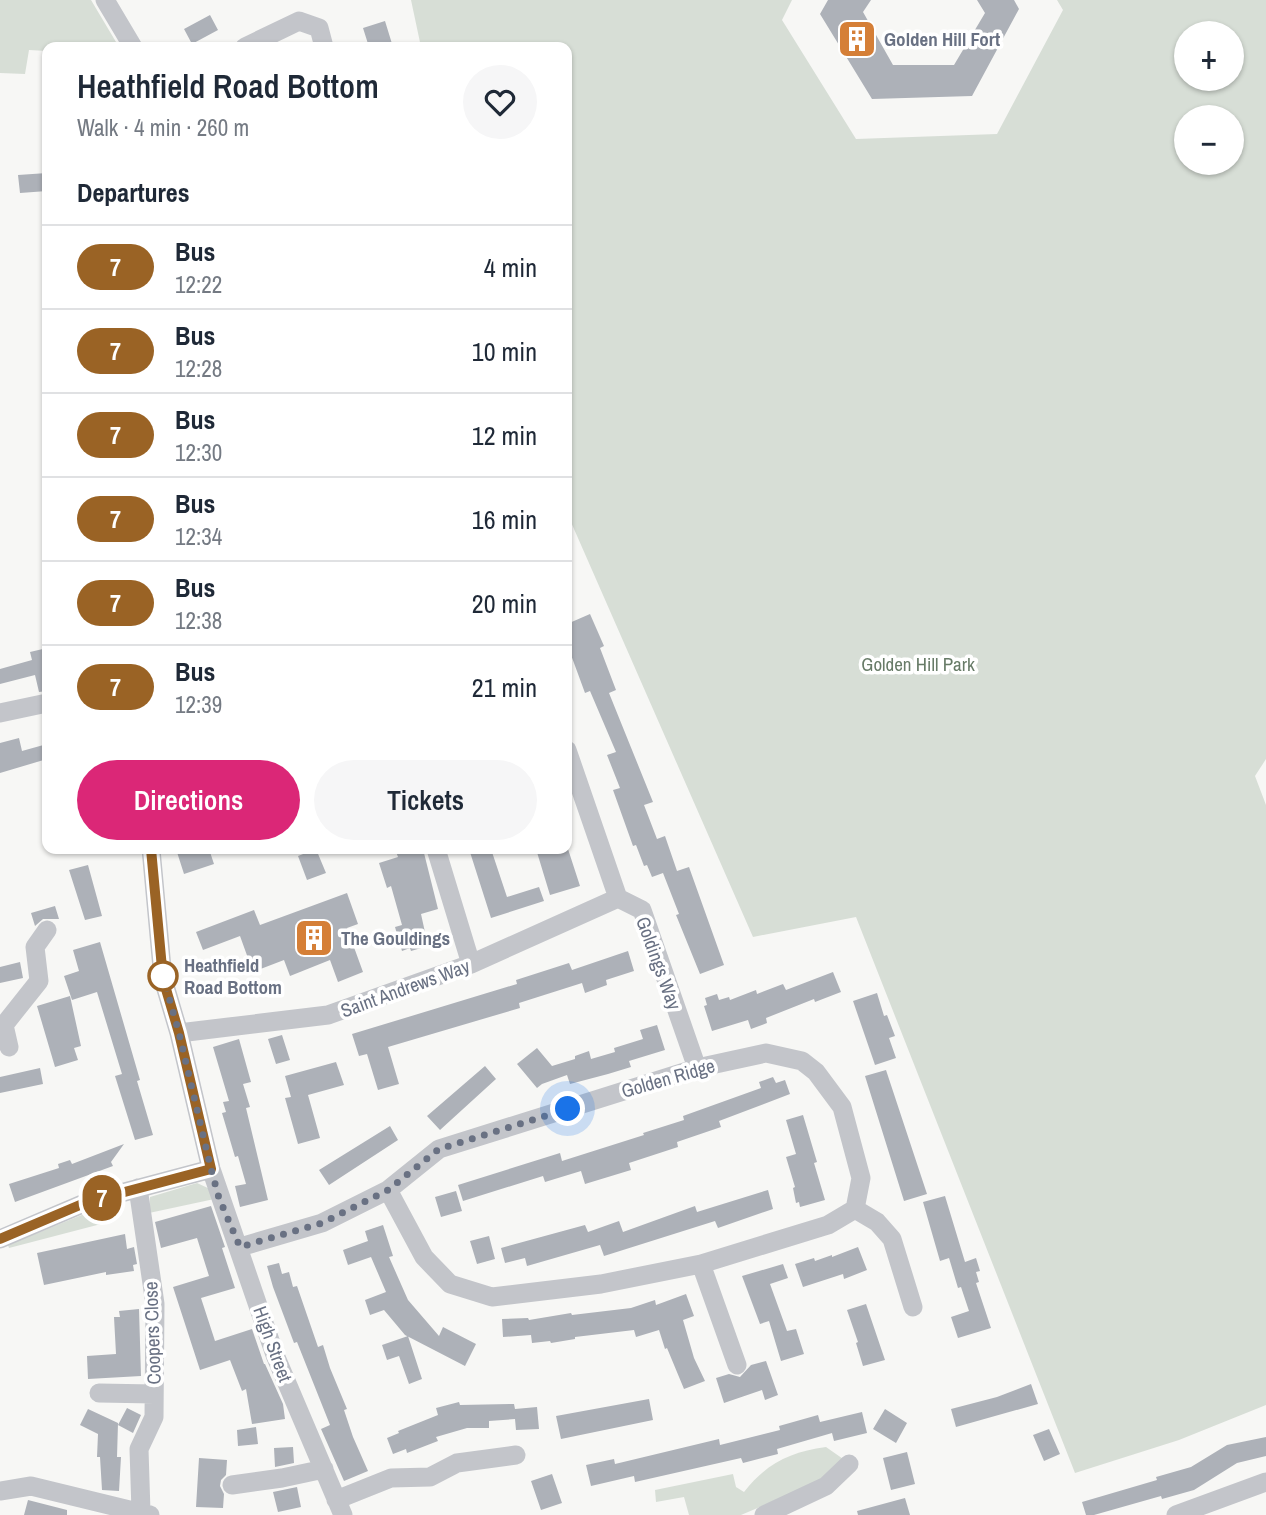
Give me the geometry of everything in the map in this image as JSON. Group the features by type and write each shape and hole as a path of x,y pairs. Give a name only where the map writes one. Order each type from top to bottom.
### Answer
{"street":[{"path":"105,0 130,42"},
{"path":"255,42 299,20 319,28 323,42"},
{"path":"0,713 42,704"},
{"name":"Goldings Way","path":"572,765 618,898 642,910 697,1068"},
{"name":"High Street","path":"151,854 163,979 179,1033 219,1198 240,1247 275,1355 340,1508"},
{"path":"438,854 471,964"},
{"name":"Saint Andrews Way","path":"179,1033 328,1015 471,964 618,898"},
{"path":"9,1047 2,1026 39,981 35,947 47,930"},
{"name":"Golden Ridge","path":"240,1247 322,1223 388,1190 439,1149 697,1068 766,1054 802,1061 816,1072 842,1107 861,1178 855,1209"},
{"path":"0,1240 87,1202 211,1169"},
{"name":"Coopers Close","path":"0,1491 31,1486 146,1513 139,1449 154,1417 155,1304 138,1188"},
{"path":"388,1190 424,1257 432,1266 450,1284 492,1297 601,1284 701,1264 828,1224 855,1209 877,1223 892,1239 913,1307"},
{"path":"701,1264 737,1364"},
{"name":"Coopers Close","path":"99,1393 154,1394"},
{"path":"340,1508 391,1478 430,1477 457,1463 516,1455"},
{"path":"764,1515 789,1510 826,1486 849,1464"},
{"path":"232,1485 324,1469"},
{"path":"1175,1515 1266,1482"}],"green space":[{"path":"0,0 91,0 116,42 42,42 42,51 29,50 25,74 0,73"},
{"name":"Golden Hill Park","path":"411,0 792,0 782,20 856,139 997,134 1063,10 1057,0 1266,0 1266,759 1255,776 1266,805 1266,1405 1179,1440 1075,1473 856,917 753,937 572,524 572,42 420,42"},
{"path":"197,1183 210,1189 219,1198 149,1213 150,1197"},
{"path":"94,1210 99,1212 101,1224 9,1248 8,1245"},
{"path":"826,1447 846,1461 828,1478 741,1515 689,1515 684,1497 656,1502 655,1490 733,1474 736,1487 744,1492 761,1473 780,1460"}],"building":[{"name":"Golden Hill Fort","path":"828,0 871,0 863,12 893,65 954,65 985,13 977,0 1014,0 1019,9 972,96 872,99 820,14"},
{"path":"210,15 218,30 191,42 184,29"},
{"path":"385,21 391,42 367,42 363,28"},
{"path":"42,173 42,191 20,193 18,175"},
{"path":"590,614 604,646 600,648 616,690 609,693 653,802 644,805 657,839 665,836 677,871 689,867 724,965 700,974 676,915 679,914 663,873 652,877 647,865 644,866 636,845 633,846 613,790 620,788 607,755 616,752 590,691 585,693 572,658 572,622"},
{"path":"42,649 42,692 39,692 35,675 0,684 0,669 32,660 30,652"},
{"path":"19,738 22,751 42,745 42,760 0,773 0,743"},
{"path":"178,854 211,854 214,864 184,874"},
{"path":"318,854 326,873 307,880 298,856"},
{"path":"397,854 424,854 438,909 421,914 428,946 411,951 410,948 402,951 395,927 402,925 391,886 387,888 379,863 398,857"},
{"path":"471,854 493,854 507,897 539,887 544,901 491,918"},
{"path":"538,854 570,854 580,886 550,895"},
{"path":"88,865 102,916 85,920 69,870"},
{"name":"The Gouldings","path":"347,893 358,924 347,928 363,972 338,982 330,960 290,976 284,960 253,972 240,936 203,950 196,932 254,910 260,925"},
{"path":"55,906 59,919 43,919 35,926 31,913"},
{"path":"100,942 153,1135 135,1140 115,1076 122,1074 97,992 72,1000 64,976 79,971 73,950"},
{"path":"628,951 634,971 606,980 607,985 585,993 582,983 519,1003 520,1008 388,1047 399,1084 378,1090 367,1054 359,1056 352,1034 517,984 516,980 569,963 572,970"},
{"path":"20,962 23,978 0,983 0,967"},
{"path":"833,972 841,992 815,1002 814,999 766,1018 767,1023 751,1029 748,1020 712,1031 704,1006 707,1005 705,998 717,994 719,1000 729,997 730,1000 783,984 786,990"},
{"path":"877,993 884,1016 887,1015 895,1036 889,1038 896,1058 875,1065 853,1001"},
{"path":"70,996 81,1046 74,1048 78,1060 55,1067 37,1006"},
{"path":"657,1025 665,1050 629,1061 631,1067 608,1074 570,1084 567,1075 537,1088 517,1064 537,1048 552,1066 575,1059 575,1056 589,1051 591,1059 643,1039 640,1030"},
{"path":"282,1035 290,1060 276,1064 268,1039"},
{"path":"239,1039 251,1082 243,1084 250,1107 246,1108 268,1200 240,1207 235,1186 246,1184 222,1113 226,1112 223,1102 229,1101 213,1047"},
{"path":"336,1062 344,1085 308,1095 320,1138 298,1144 285,1098 291,1097 285,1076"},
{"path":"485,1066 496,1079 440,1130 427,1116"},
{"path":"40,1068 43,1084 0,1093 0,1077"},
{"path":"886,1070 927,1194 904,1201 865,1076"},
{"path":"773,1077 776,1083 785,1080 790,1094 719,1121 721,1127 677,1142 678,1147 629,1163 631,1170 585,1184 581,1171 545,1182 543,1176 463,1201 458,1185 560,1153 562,1161 644,1135 643,1133 684,1120 683,1116 761,1088 759,1082"},
{"path":"803,1115 825,1200 800,1207 799,1202 796,1203 795,1187 786,1157 796,1154 786,1120"},
{"path":"390,1126 398,1140 329,1185 319,1170"},
{"path":"124,1144 111,1162 113,1166 15,1202 9,1184 59,1168 58,1164 70,1160 72,1164"},
{"path":"768,1190 773,1209 718,1228 715,1221 604,1256 600,1245 527,1266 525,1258 505,1263 501,1248 585,1225 588,1232 619,1221 623,1232 695,1206 697,1212"},
{"path":"456,1191 462,1211 441,1217 435,1197"},
{"path":"945,1196 965,1262 976,1258 980,1271 976,1272 979,1282 976,1283 991,1328 958,1338 951,1317 969,1311 961,1287 958,1288 949,1258 940,1261 923,1202"},
{"path":"211,1206 235,1288 201,1298 215,1341 252,1329 264,1364 283,1404 285,1419 252,1424 246,1389 242,1391 230,1360 200,1370 173,1287 209,1276 197,1238 161,1248 155,1222"},
{"path":"383,1225 393,1256 389,1257 408,1300 439,1336 443,1327 476,1344 465,1366 405,1335 384,1310 370,1315 365,1300 386,1292 371,1257 348,1265 343,1250 368,1241 365,1231"},
{"path":"125,1234 127,1249 134,1247 137,1264 133,1265 134,1271 106,1275 106,1272 44,1285 37,1253"},
{"path":"489,1236 495,1259 477,1264 470,1241"},
{"path":"858,1247 867,1270 844,1279 843,1274 803,1287 795,1264 814,1258 815,1261 832,1257"},
{"path":"279,1263 282,1274 289,1272 293,1287 297,1286 318,1347 323,1345 347,1409 344,1410 353,1437 368,1471 344,1481 321,1429 330,1425 273,1287 267,1266"},
{"path":"783,1264 788,1278 770,1284 787,1331 796,1329 804,1354 781,1361 769,1321 760,1324 742,1276"},
{"path":"686,1294 694,1316 683,1320 694,1358 705,1381 684,1389 659,1330 636,1337 634,1330 575,1337 551,1343 532,1343 531,1335 503,1337 502,1319 529,1320 631,1308 655,1300 656,1305"},
{"path":"866,1304 885,1360 863,1366 847,1310"},
{"path":"139,1309 141,1376 88,1379 87,1356 116,1354 114,1317 120,1317 119,1311"},
{"path":"408,1336 422,1379 409,1384 399,1356 387,1360 382,1345"},
{"path":"766,1361 778,1395 765,1400 762,1390 724,1403 716,1378 729,1374 740,1377 751,1365"},
{"path":"1031,1384 1038,1404 956,1427 951,1409 997,1397"},
{"path":"649,1399 653,1420 561,1439 556,1416"},
{"path":"459,1402 460,1405 514,1404 515,1409 537,1407 539,1429 516,1430 515,1419 489,1421 489,1428 467,1428 436,1437 438,1441 407,1453 406,1449 393,1454 387,1438 438,1415 436,1408"},
{"path":"127,1408 141,1415 133,1433 118,1425"},
{"path":"88,1409 118,1423 117,1457 121,1457 119,1491 102,1490 100,1457 97,1457 98,1434 80,1425"},
{"path":"885,1409 907,1423 896,1443 873,1429"},
{"path":"862,1412 867,1433 834,1441 832,1433 777,1449 778,1454 743,1463 741,1458 635,1482 634,1476 591,1486 586,1465 614,1459 615,1464 719,1439 720,1445 780,1430 779,1426 818,1415 820,1422"},
{"path":"256,1427 258,1444 238,1446 237,1430"},
{"path":"1049,1429 1060,1454 1044,1461 1033,1435"},
{"path":"1266,1437 1266,1456 1237,1463 1194,1490 1086,1515 1082,1502 1191,1467 1227,1445"},
{"path":"293,1447 294,1463 275,1467 274,1448"},
{"path":"907,1452 915,1484 891,1490 883,1458"},
{"path":"199,1458 227,1460 226,1475 220,1486 224,1494 223,1508 196,1507"},
{"path":"552,1474 562,1503 541,1510 531,1481"},
{"path":"297,1487 301,1507 278,1512 273,1492"},
{"path":"905,1498 910,1515 858,1515 857,1511"},
{"path":"28,1500 67,1510 67,1515 24,1515"}],"bus line":[{"name":"7","path":"0,1239 87,1202 211,1169 179,1033 163,979 151,854"}],"place":[{"name":"Golden Hill Fort","path":"857,39"},
{"name":"The Gouldings","path":"314,938"},
{"name":"Heathfield Road Bottom","path":"163,976"}],"route":[{"path":"163,976 219,1198 240,1247 322,1223 388,1190 439,1149 568,1109"}]}
